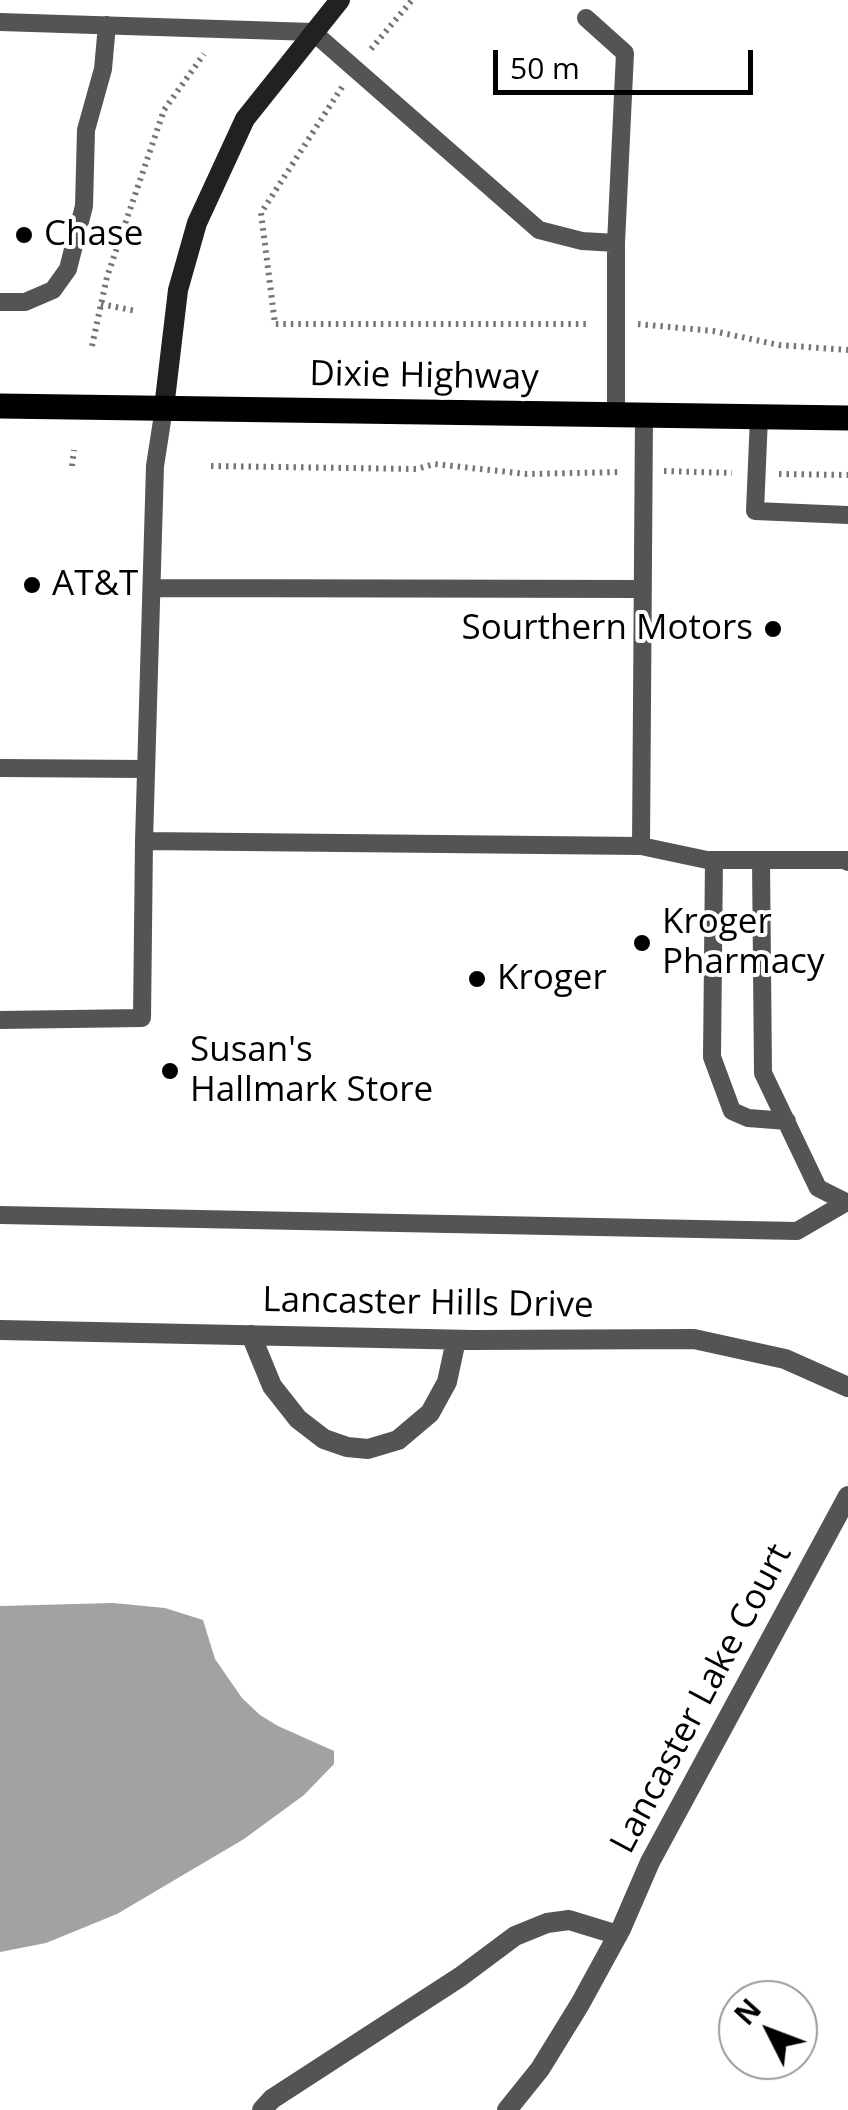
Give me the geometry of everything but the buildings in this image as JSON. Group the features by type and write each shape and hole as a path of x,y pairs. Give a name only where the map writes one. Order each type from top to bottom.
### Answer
{"main road":[{"path":"164,408 178,290 196,223 245,119 340,0"},
{"name":"Dixie Highway","path":"0,406 848,418"}],"street":[{"name":"Lancaster Hills Drive","path":"0,1330 456,1340 694,1340 785,1359 848,1387"},
{"path":"252,1334 272,1386 298,1419 324,1439 347,1448 368,1450 398,1440 430,1413 447,1382 456,1340"},
{"name":"Lancaster Lake Court","path":"507,2110 540,2069 618,1935 650,1862 848,1496"},
{"path":"262,2110 272,2099 460,1977 515,1936 547,1923 569,1920 618,1935"}],"lane":[{"path":"586,18 625,54 616,243 616,414"},
{"path":"0,22 313,32 540,230 582,241 616,243"},
{"path":"0,302 25,302 53,290 68,270 84,206 86,130 103,70 107,24"},
{"path":"0,1020 142,1018 156,466 164,408"},
{"path":"641,846 644,415"},
{"path":"759,417 755,511 848,515"},
{"path":"152,588 642,589"},
{"path":"0,768 146,769"},
{"path":"144,841 641,846 714,860 848,862"},
{"path":"714,860 712,1056 732,1111 748,1118 787,1120"},
{"path":"761,860 763,1073 818,1188 846,1203"},
{"path":"0,1214 797,1231 846,1203"}],"path":[{"path":"412,0 354,68 261,212 275,324 666,325 779,345 848,350"},
{"path":"92,346 101,304 164,110 222,28"},
{"path":"101,304 136,312"},
{"path":"72,466 74,450"},
{"path":"211,466 417,469 434,464 527,474 675,470"}],"shaded area":[{"path":"113,1603 165,1608 203,1620 215,1659 242,1698 278,1726 334,1751 334,1764 304,1795 244,1839 117,1914 46,1943 0,1952 0,1606"}],"place":[{"name":"Chase","path":"24,235"},
{"name":"AT&T","path":"32,585"},
{"name":"Sourthern Motors","path":"773,629"},
{"name":"Kroger Pharmacy","path":"642,943"},
{"name":"Kroger","path":"477,979"},
{"name":"Susan's Hallmark Store","path":"170,1071"}]}
